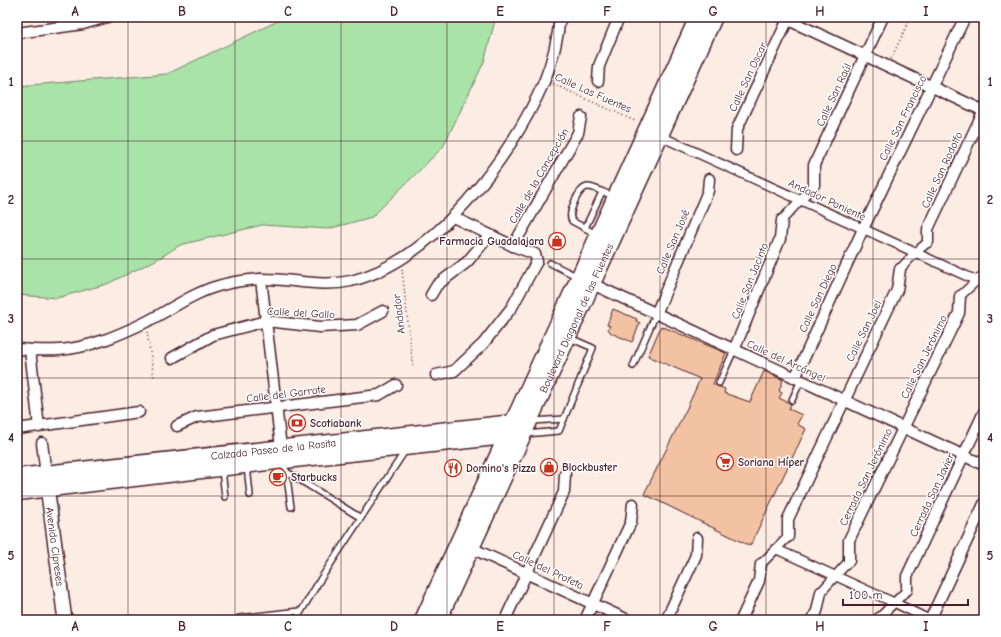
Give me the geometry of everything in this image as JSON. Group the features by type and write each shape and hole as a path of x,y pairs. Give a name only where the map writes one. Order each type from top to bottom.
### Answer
{"main road":[{"name":"Boulevard Diagonal de las Fuentes","path":"518,429 568,337 585,281 592,232 698,17"},
{"name":"Boulevard Diagonal de las Fuentes","path":"423,620 465,545 585,281 660,136 714,17"},
{"name":"Calzada Paseo de la Rosita","path":"17,492 47,481 284,460 408,447 518,429"},
{"name":"Calzada Paseo de la Rosita","path":"17,477 47,481 222,468 518,429"},
{"name":"Boulevard Diagonal de las Fuentes","path":"438,620 465,545"}],"street":[{"path":"17,33 83,24 107,17"},
{"path":"17,350 59,350 88,345 110,338 145,322 197,294 218,286 240,281 261,279 331,284 367,276 389,266 422,244 453,217 497,163 530,110 544,80 552,56 560,17"},
{"path":"598,81 599,66 619,17"},
{"name":"Calle San Raúl","path":"814,185 814,165 883,17"},
{"name":"Calle San Francisco","path":"863,229 965,17"},
{"path":"786,18 984,110"},
{"name":"Calle San Oscar","path":"736,150 737,129 786,18"},
{"name":"Calle San Rodolfo","path":"928,242 928,229 984,110"},
{"name":"Calle de la Concepción","path":"512,246 578,133 581,117"},
{"name":"Andador Poniente","path":"660,136 984,284"},
{"name":"Calle San José","path":"656,314 708,192 709,179"},
{"path":"782,220 814,185"},
{"path":"436,375 454,371 468,360 483,344 512,307 537,261 535,254 512,246 453,217"},
{"name":"Calle San Jacinto","path":"734,350 780,239 782,220"},
{"name":"Calle San Diego","path":"798,379 863,229"},
{"path":"431,295 438,285 467,262 490,235"},
{"path":"900,269 928,242"},
{"name":"Calle San Joel","path":"788,537 788,519 898,290 900,269"},
{"path":"960,296 984,274"},
{"path":"261,279 276,408 284,460"},
{"name":"Calle del Arcángel","path":"585,281 984,465"},
{"name":"Calle San Jerónimo","path":"904,428 959,313 960,296"},
{"name":"Calle del Gallo","path":"172,358 213,335 266,321 320,327 357,325 383,311"},
{"path":"30,350 39,427"},
{"name":"Calle del Garrote","path":"177,426 197,417 379,395 396,384"},
{"path":"17,429 139,412"},
{"name":"Cerrada San Javier","path":"907,590 907,576 984,412"},
{"name":"Cerrada San Jerónimo","path":"849,561 849,540 904,428"},
{"path":"42,444 47,481"},
{"path":"505,620 564,492 565,474"},
{"name":"Avenida Cipreses","path":"47,481 65,620"},
{"path":"585,620 632,522 633,504"},
{"path":"776,549 930,620 984,504"},
{"path":"741,620 759,581 761,564 788,537"},
{"path":"666,620 696,554 696,538"},
{"name":"Calle del Profeta","path":"465,545 628,620"},
{"path":"812,620 817,611 821,592 849,561"},
{"path":"879,619 907,590"}],"lane":[{"path":"592,232 572,221 570,218 570,210 581,190 584,188 589,187 609,195"},
{"path":"550,263 585,281"},
{"path":"633,366 656,314"},
{"path":"518,429 559,431 593,348 568,337"},
{"path":"719,383 734,350"},
{"path":"792,400 798,379"},
{"path":"518,429 564,419"},
{"path":"296,620 320,580 408,447"},
{"path":"284,460 291,507"},
{"path":"284,460 361,518"},
{"path":"247,465 250,495"},
{"path":"222,468 225,497"},
{"path":"239,618 299,610"}],"path":[{"path":"888,66 911,17"},
{"name":"Calle Las Fuentes","path":"544,80 635,121"},
{"name":"Andador","path":"400,259 413,368"},
{"path":"145,322 154,378"}],"green space":[{"path":"286,17 496,17 484,62 443,147 372,217 328,229 262,225 180,245 158,259 107,284 57,298 17,295 17,86 167,74"}],"building":[{"path":"613,309 637,319 636,321 640,323 632,342 611,333 608,329 610,326 607,325"},
{"name":"Soriana Híper","path":"661,326 726,353 713,384 725,389 724,393 750,402 764,371 783,380 779,391 782,393 779,398 791,404 789,409 802,415 797,424 806,429 750,546 644,494 700,379 648,356"}],"place":[{"name":"Farmacia Guadalajara","path":"557,241"},
{"name":"Scotiabank","path":"297,423"},
{"name":"Soriana Híper","path":"725,462"},
{"name":"Blockbuster","path":"549,467"},
{"name":"Domino's Pizza","path":"453,468"},
{"name":"Starbucks","path":"278,477"}]}
